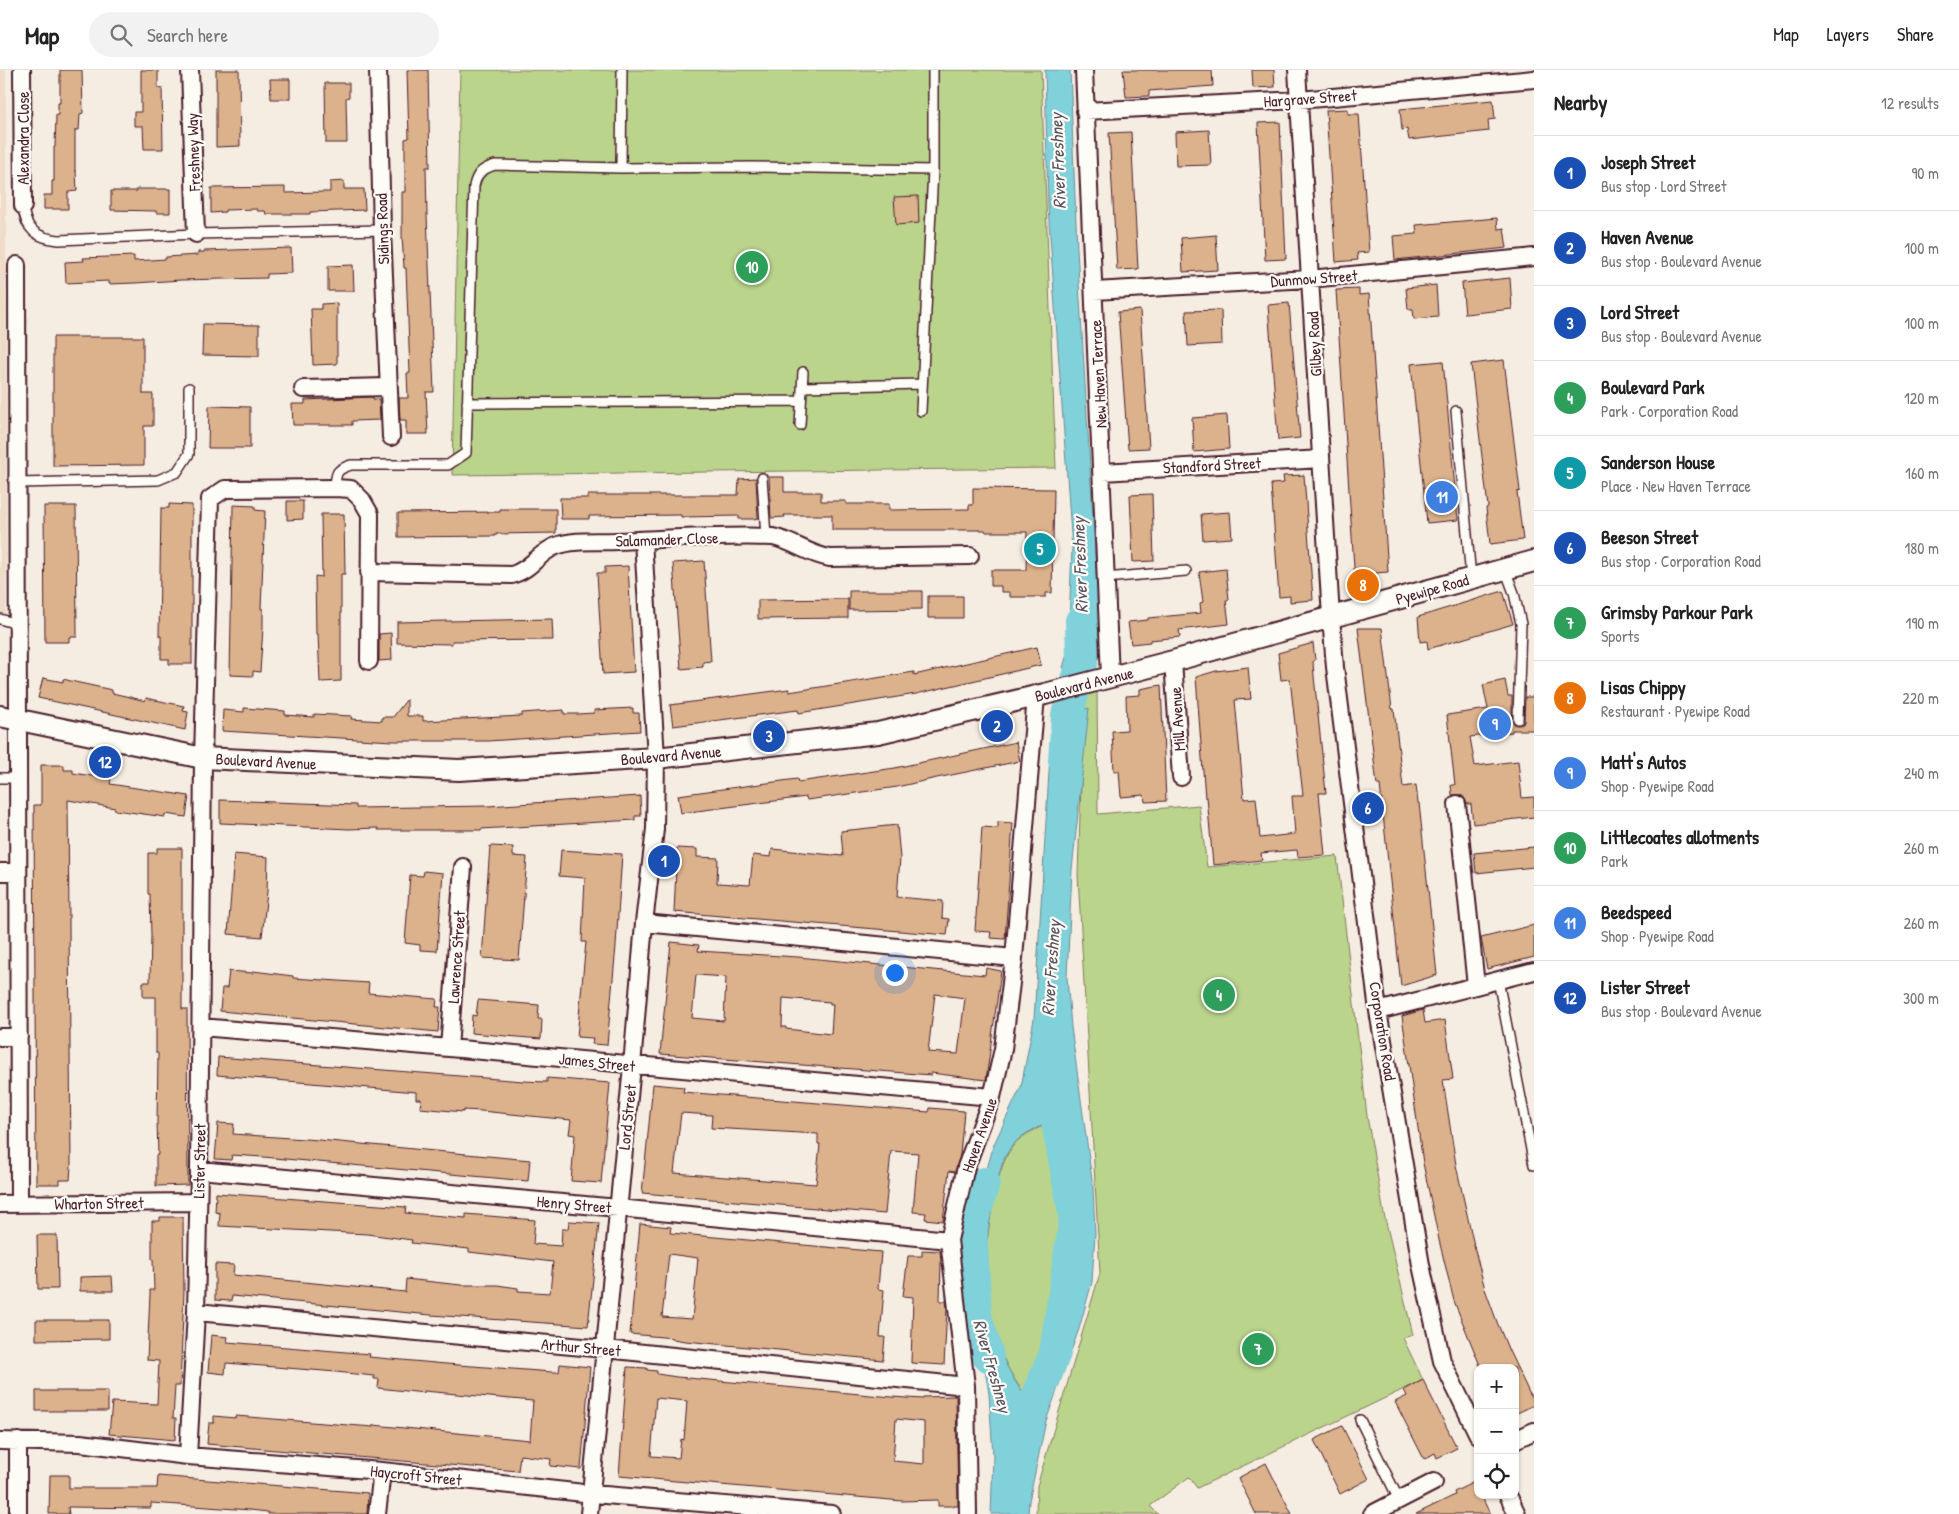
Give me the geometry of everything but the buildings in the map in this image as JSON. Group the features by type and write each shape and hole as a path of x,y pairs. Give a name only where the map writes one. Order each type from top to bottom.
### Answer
{"street":[{"name":"Alexandra Close","path":"22,70 23,206"},
{"name":"Freshney Way","path":"190,70 196,234"},
{"name":"Sidings Road","path":"378,70 382,230 391,437"},
{"name":"New Haven Terrace","path":"1084,70 1103,472 1105,679"},
{"name":"Gilbey Road","path":"1297,70 1331,617"},
{"name":"Hargrave Street","path":"1085,111 1299,100 1534,79"},
{"name":"Dunmow Street","path":"1094,291 1310,279 1534,257"},
{"path":"17,265 17,624 9,718 18,778 19,1204"},
{"path":"304,389 388,387"},
{"name":"Standford Street","path":"1103,472 1321,459"},
{"name":"Lister Street","path":"188,1456 196,1312 203,758 210,498 225,489 335,488 351,489 362,500 370,514 369,661"},
{"name":"Salamander Close","path":"369,572 512,575 522,572 546,552 557,546 577,542 643,540 766,537 783,539 810,553 830,558 970,556"},
{"name":"Lord Street","path":"589,1514 593,1494 644,923 655,829 656,758 643,540"},
{"name":"Pyewipe Road","path":"1331,617 1534,561"},
{"name":"Boulevard Avenue","path":"9,718 203,758 458,770 656,758 878,732 1105,679 1331,617"},
{"name":"Corporation Road","path":"1331,617 1335,667 1378,1011 1421,1265 1442,1360 1474,1426"},
{"name":"Mill Avenue","path":"1173,661 1181,777"},
{"name":"Haven Avenue","path":"968,1514 966,1386 949,1240 966,1167 992,1097 1003,1049 1040,695"},
{"path":"1457,804 1476,986"},
{"name":"Lawrence Street","path":"449,1048 463,867"},
{"path":"0,872 18,872"},
{"path":"644,923 1014,958"},
{"path":"1378,1011 1534,971"},
{"name":"James Street","path":"201,1027 992,1097"},
{"path":"0,1037 18,1037"},
{"name":"Henry Street","path":"199,1170 949,1240"},
{"name":"Wharton Street","path":"0,1204 198,1202"},
{"name":"Arthur Street","path":"196,1312 966,1386"},
{"path":"1519,1438 1534,1430"},
{"name":"Haycroft Street","path":"0,1441 80,1443 188,1456 382,1471 593,1494 832,1514"},
{"path":"18,1441 18,1514"},
{"path":"377,1514 382,1471"},
{"path":"1372,1514 1434,1482"},
{"path":"1510,1499 1517,1514"}],"lane":[{"path":"621,168 622,70"},
{"path":"921,411 933,170 933,70"},
{"path":"335,488 336,474 340,469 351,465 451,464 466,453 474,186 476,176 483,169 495,165 621,168 752,166 933,170"},
{"path":"23,206 24,214 31,229 43,238 59,240 196,234 382,230"},
{"path":"800,425 803,372"},
{"path":"802,386 921,384"},
{"path":"17,483 158,480 176,472 189,454 190,388"},
{"path":"467,403 801,401"},
{"path":"1456,411 1471,578"},
{"path":"762,478 766,537"},
{"path":"1505,569 1514,593 1521,624 1518,719"},
{"path":"1105,578 1186,572"},
{"path":"0,619 17,624"},
{"path":"0,778 18,778"},
{"path":"1498,980 1534,1165"},
{"path":"1360,1420 1399,1500"}],"shaded area":[{"path":"0,70 6,70 6,614 0,613"}],"green space":[{"path":"460,70 1041,70 1056,468 452,475"},
{"path":"1097,688 1098,814 1199,805 1207,867 1337,856 1367,1116 1384,1214 1413,1335 1403,1338 1423,1380 1197,1488 1189,1477 1150,1506 1158,1514 1036,1514 1037,1486 1100,1273 1078,875 1084,693"},
{"path":"1044,1126 1058,1130 1074,1218 1055,1353 1042,1384 1030,1400 1022,1391 1003,1358 991,1323 986,1295 986,1251 993,1203 1004,1161 1018,1140"}],"water":[{"path":"1045,70 1070,70 1077,249 1100,635 1099,658 1092,662 1063,668 1068,649 1072,548 1048,207"},
{"path":"1089,708 1072,870 1067,977 1071,1027 1093,1187 1095,1233 1092,1282 1079,1329 1046,1421 1028,1514 991,1514 993,1455 989,1394 976,1316 971,1226 994,1144 1021,1087 1034,1019 1052,723 1057,717","holes":["1044,1125 1059,1130 1075,1218 1055,1353 1042,1384 1030,1401 1020,1389 1007,1366 991,1324 986,1282 987,1239 999,1176 1008,1151 1023,1136"]}],"waterway":[{"name":"River Freshney","path":"1064,760 1067,715 1082,663 1081,621"},
{"name":"River Freshney","path":"1025,1426 1055,1353 1075,1218 1050,1085"},
{"name":"River Freshney","path":"984,1183 971,1226 976,1316 988,1356"}],"place":[{"name":"Littlecoates allotments","path":"752,267"},
{"name":"Beedspeed","path":"1442,497"},
{"name":"Sanderson House","path":"1040,549"},
{"name":"Lisas Chippy","path":"1363,585"},
{"name":"Matt's Autos","path":"1495,724"},
{"name":"Haven Avenue","path":"997,726"},
{"name":"Lord Street","path":"769,736"},
{"name":"Lister Street","path":"105,762"},
{"name":"Beeson Street","path":"1368,808"},
{"name":"Joseph Street","path":"664,861"},
{"name":"Boulevard Park","path":"1219,995"},
{"name":"Grimsby Parkour Park","path":"1258,1349"}]}
